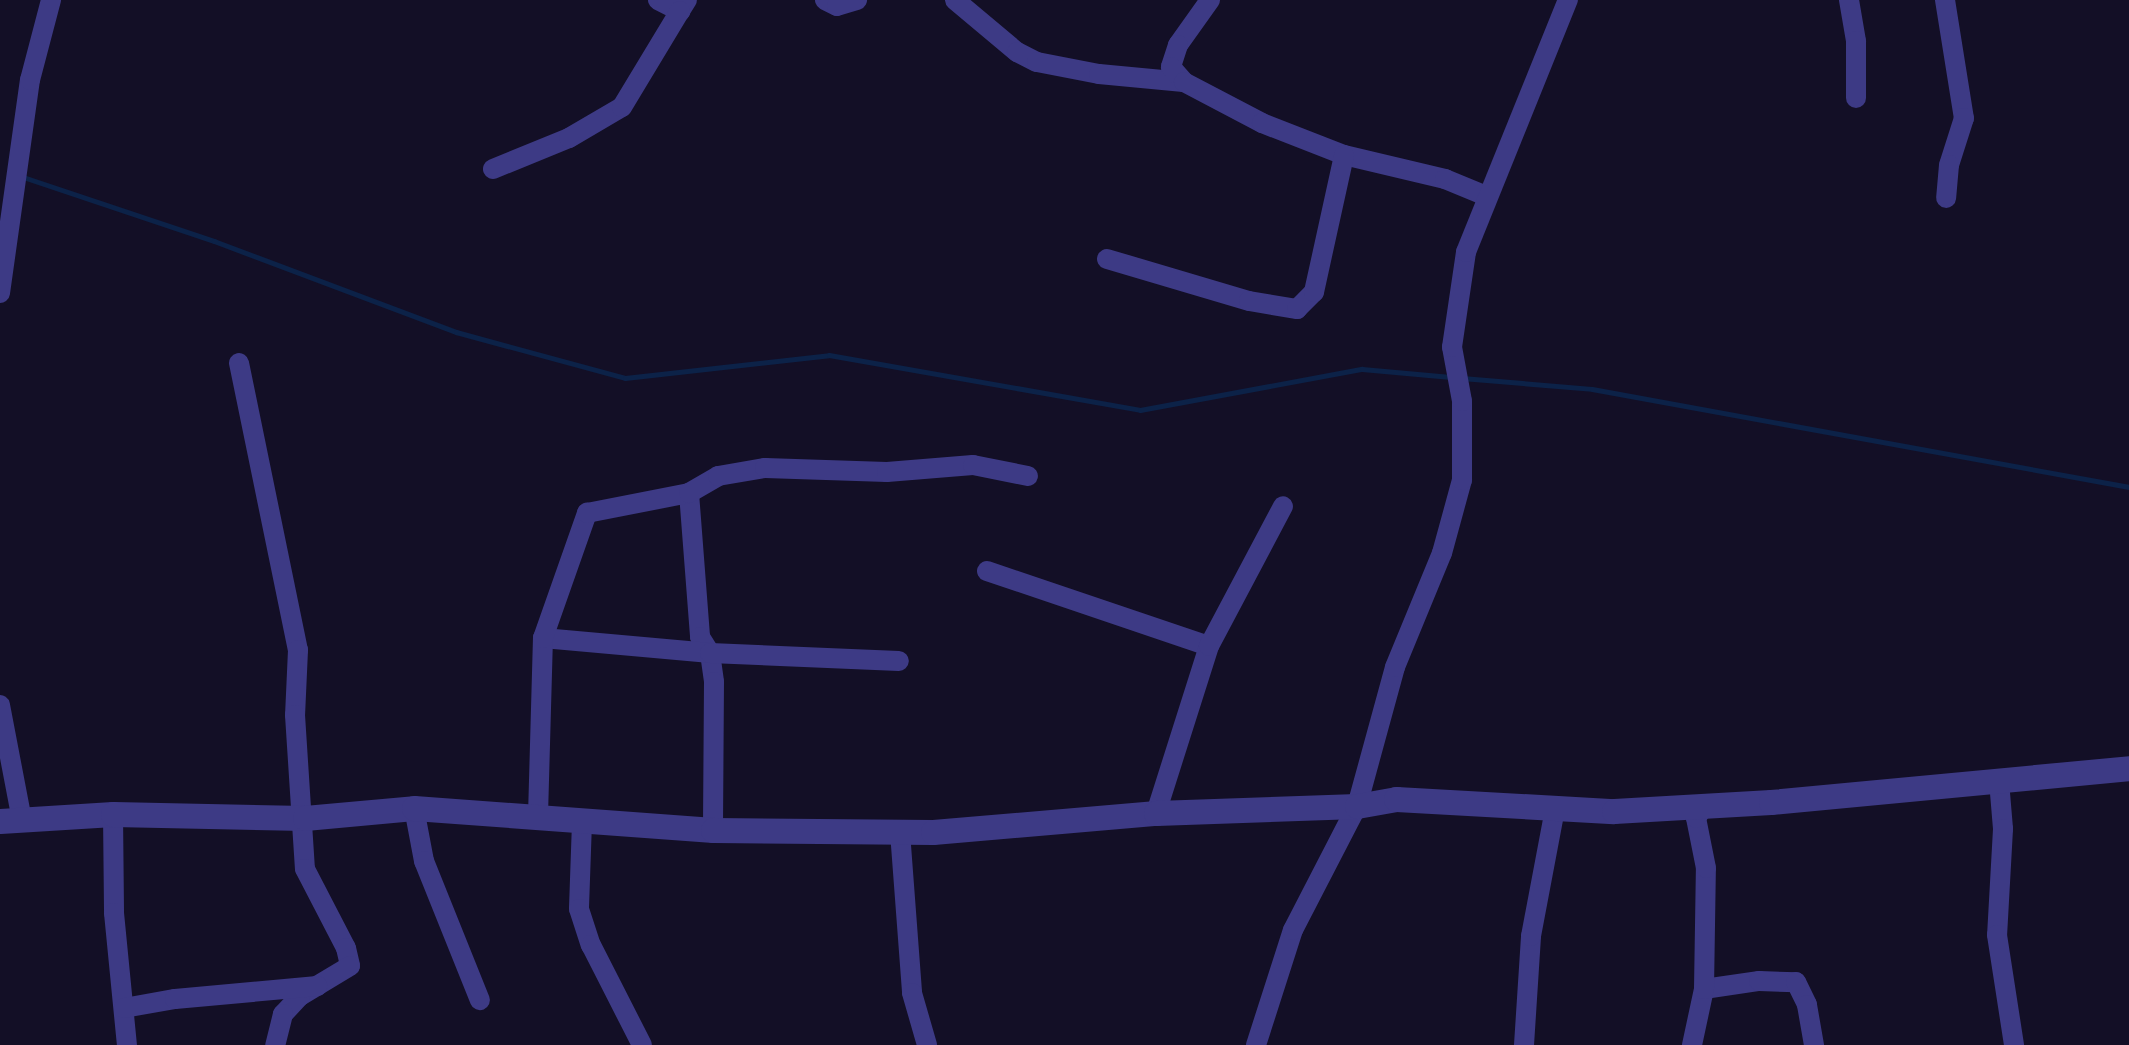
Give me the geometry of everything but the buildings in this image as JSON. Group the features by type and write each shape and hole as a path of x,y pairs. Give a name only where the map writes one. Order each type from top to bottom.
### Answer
{"street":[{"path":"0,292 30,80 51,0"},
{"path":"493,169 569,138 622,107 683,5 658,0"},
{"path":"824,0 837,6 858,0"},
{"path":"955,0 1017,52 1037,62 1099,74 1184,82"},
{"path":"1210,0 1191,21 1171,67 1184,82 1262,123 1344,155 1445,179 1486,196"},
{"path":"1256,1045 1293,930 1357,806 1375,753 1395,667 1442,554 1462,480 1462,402 1452,346 1466,252 1486,196 1559,32 1568,0"},
{"path":"1849,0 1856,40 1856,98"},
{"path":"1945,0 1964,118 1949,165 1946,198"},
{"path":"1108,259 1249,302 1297,310 1314,292 1344,155"},
{"path":"239,363 295,630 295,715 305,818 305,869 346,948 350,966 282,1014 275,1045"},
{"path":"538,816 543,638 586,513 689,492 718,476 765,468 886,472 973,465 1028,476"},
{"path":"689,492 700,636 710,653 716,785 713,830"},
{"path":"1156,813 1210,646 1284,506"},
{"path":"987,570 1210,646"},
{"path":"543,638 710,653 899,661"},
{"path":"0,705 11,821 114,814 305,818 414,808 713,830 900,832 1156,813 1357,806 1396,799 1555,809 1704,806 2129,768"},
{"path":"2000,780 1997,935 2014,1045"},
{"path":"1692,1045 1704,989 1706,868 1696,818 1704,806"},
{"path":"414,808 424,861 480,1000"},
{"path":"1514,1045 1524,1044 1531,936 1555,809"},
{"path":"114,814 114,913 128,1045"},
{"path":"582,822 579,909 591,945 642,1045"},
{"path":"900,832 912,993 927,1045"},
{"path":"1704,989 1760,981 1796,982 1807,1004 1814,1045"},
{"path":"124,1008 319,986"}],"waterway":[{"path":"20,176 214,241 456,332 625,378 829,355 1140,410 1362,369 1451,377"},
{"path":"1462,378 1592,389 2129,487"}]}
